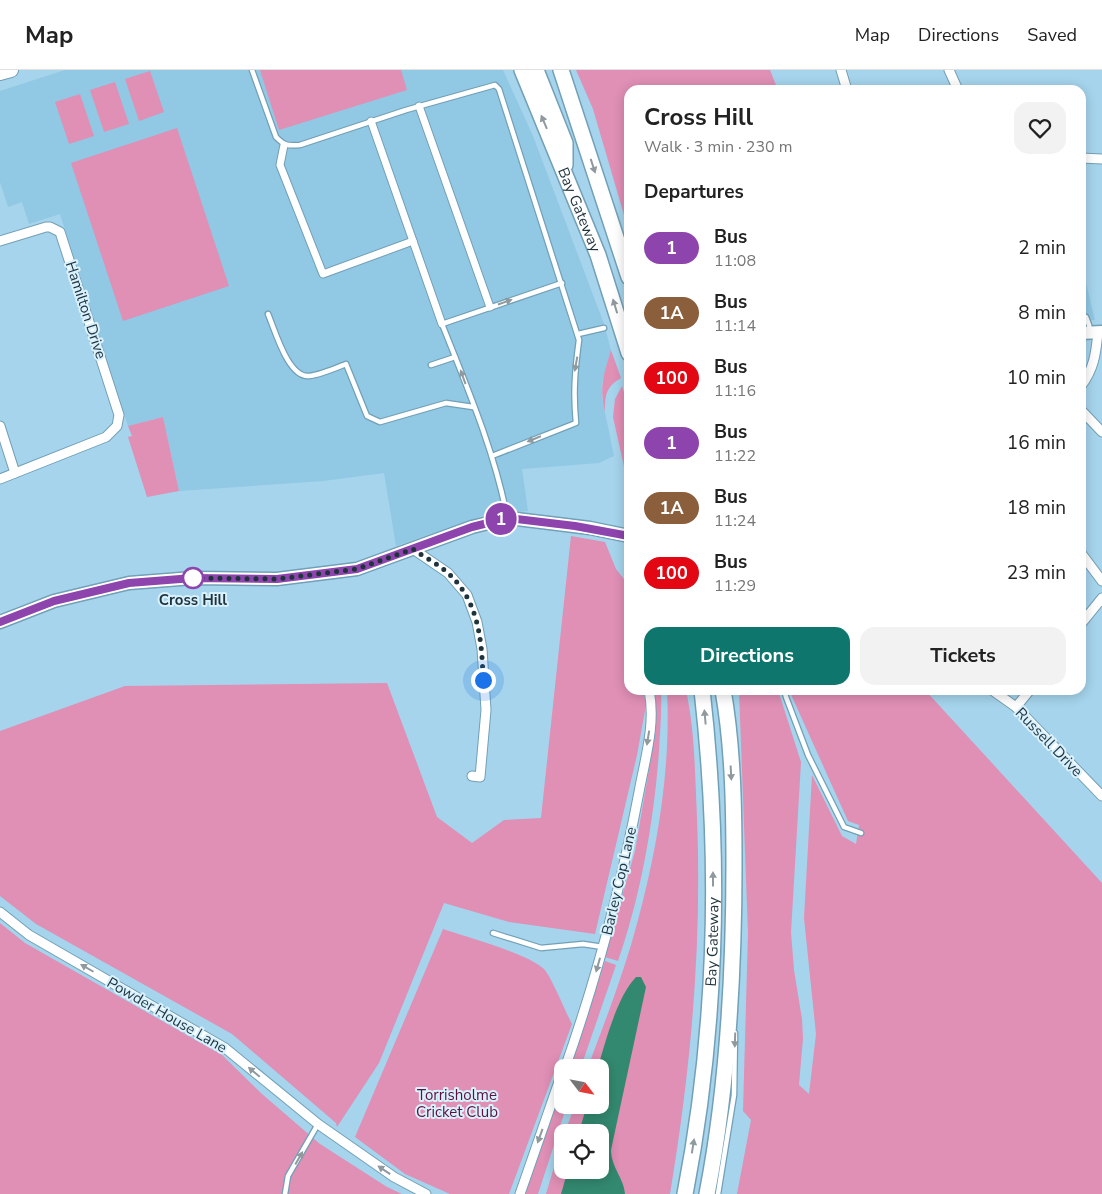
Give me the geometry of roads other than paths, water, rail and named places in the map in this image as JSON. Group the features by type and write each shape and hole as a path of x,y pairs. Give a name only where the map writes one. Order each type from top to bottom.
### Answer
{"highway":[{"name":"Bay Gateway","path":"522,70 598,255 624,337"},
{"path":"536,70 565,143 566,174"},
{"name":"Bay Gateway","path":"560,70 573,103 624,261"},
{"name":"Bay Gateway","path":"685,1194 700,1097 713,930 712,821 702,695"},
{"name":"Bay Gateway","path":"707,1194 722,1093 730,1011 734,921 734,818 731,763 724,695"}],"main road":[{"path":"0,73 11,70"},
{"path":"0,622 54,601 129,583 193,578 277,579 357,569 472,527 508,518 575,526 624,535"}],"street":[{"path":"841,70 846,85"},
{"path":"949,70 956,85"},
{"path":"419,106 490,307"},
{"path":"371,121 442,324"},
{"path":"284,145 280,164 323,274 413,241"},
{"path":"1086,158 1102,159"},
{"name":"Hamilton Drive","path":"0,241 41,228 50,227 60,232 118,410 119,420 114,430 106,437 15,473"},
{"path":"1086,378 1092,368 1095,357 1093,332"},
{"path":"1086,415 1102,432"},
{"path":"0,426 15,473 0,479"},
{"path":"413,549 448,573 467,594 477,622 482,649 486,710 480,777"},
{"path":"1086,560 1102,581"},
{"path":"1086,618 1102,598"},
{"name":"Barley Cop Lane","path":"567,1059 586,1006 626,862 648,743 651,720 649,695"},
{"name":"Russell Drive","path":"999,695 1016,707 1102,796"},
{"path":"1016,707 1026,695"},
{"name":"Powder House Lane","path":"0,912 30,935 225,1048 318,1124 394,1177 426,1194"},
{"path":"520,1194 554,1096"}],"lane":[{"path":"252,70 276,137 284,145 300,145 419,106 495,85 500,89 580,340 574,372 576,423 492,456"},
{"path":"508,518 492,456 442,324 562,283"},
{"path":"268,314 292,368 301,375 309,376 346,364 367,416 380,422 446,403 473,407"},
{"path":"1086,316 1093,332"},
{"path":"578,334 604,328"},
{"path":"432,365 455,357"},
{"path":"785,695 808,755 844,827 861,833"},
{"path":"734,921 736,1001"},
{"path":"493,933 541,948 583,944 603,947"},
{"path":"718,1194 734,1095 736,1030"},
{"path":"285,1194 288,1176 318,1124"}],"place":[{"name":"Cross Hill","path":"193,578"}],"park label":[{"name":"Torrisholme Cricket Club","path":"457,1104"}]}
